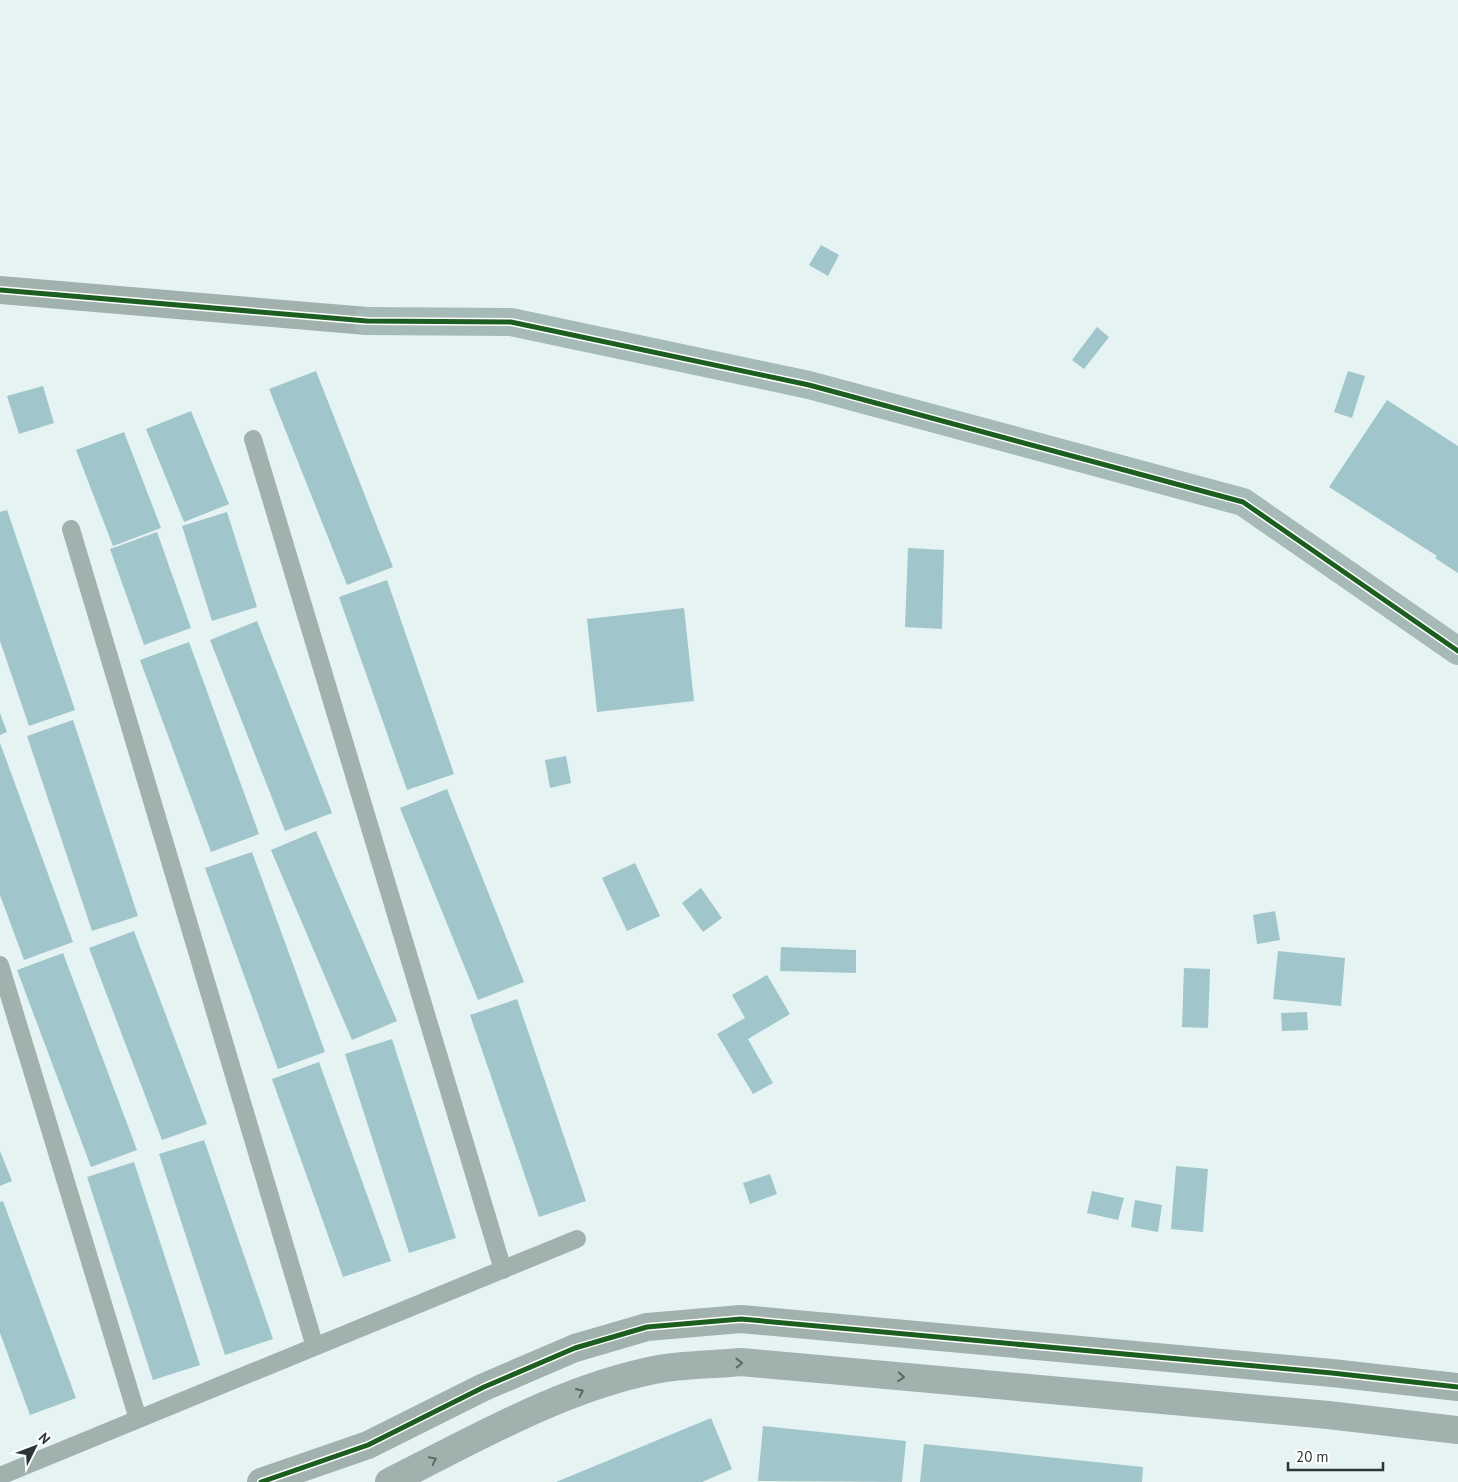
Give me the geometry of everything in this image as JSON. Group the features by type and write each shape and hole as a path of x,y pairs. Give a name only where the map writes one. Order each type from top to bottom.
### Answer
{"street":[{"path":"0,290 367,321 511,322 809,385 1243,502 1458,651"},
{"path":"261,1482 368,1445 484,1387 574,1348 647,1327 741,1319 1458,1387"},
{"path":"389,1482 503,1426 589,1388 655,1370 741,1362 1458,1430"},
{"path":"1408,1424 1413,1382"}],"lane":[{"path":"253,440 503,1270"},
{"path":"70,529 315,1347"},
{"path":"0,965 138,1419"},
{"path":"0,1476 577,1240"}],"building":[{"path":"821,245 839,255 828,276 809,265"},
{"path":"1097,327 1109,337 1084,369 1072,360"},
{"path":"316,371 393,567 347,585 269,389"},
{"path":"1348,371 1365,376 1352,418 1334,412"},
{"path":"43,386 54,423 19,434 7,396"},
{"path":"1387,400 1458,446 1458,573 1435,558 1437,556 1329,487"},
{"path":"191,411 229,504 184,522 146,429"},
{"path":"124,432 161,528 113,546 76,450"},
{"path":"7,510 75,710 29,726 0,641 0,512"},
{"path":"227,512 257,607 212,621 182,526"},
{"path":"157,532 191,628 144,645 110,549"},
{"path":"908,548 944,550 942,629 905,627"},
{"path":"387,580 454,774 407,790 339,597"},
{"path":"684,608 694,701 597,712 587,619"},
{"path":"257,621 332,813 285,831 210,640"},
{"path":"189,642 259,834 211,852 140,660"},
{"path":"0,713 7,732 0,735"},
{"path":"73,720 138,916 92,931 27,736"},
{"path":"0,743 73,942 24,960 0,895"},
{"path":"566,756 571,783 550,788 545,760"},
{"path":"447,789 524,982 478,1000 400,808"},
{"path":"316,831 397,1021 352,1040 271,850"},
{"path":"252,852 325,1052 278,1069 205,868"},
{"path":"635,863 660,916 627,931 602,878"},
{"path":"701,888 722,918 703,932 682,903"},
{"path":"1275,911 1280,940 1257,944 1253,915"},
{"path":"134,931 207,1124 162,1140 89,948"},
{"path":"781,947 856,950 856,973 780,971"},
{"path":"1278,951 1345,958 1341,1006 1273,999"},
{"path":"63,953 137,1150 91,1167 17,970"},
{"path":"1184,968 1210,969 1208,1028 1182,1027"},
{"path":"767,975 790,1014 748,1039 773,1083 753,1094 717,1034 745,1018 732,995"},
{"path":"517,999 586,1201 539,1217 470,1015"},
{"path":"1307,1012 1308,1030 1282,1031 1281,1013"},
{"path":"392,1039 456,1238 409,1253 345,1054"},
{"path":"319,1062 391,1261 343,1277 272,1079"},
{"path":"204,1140 273,1339 225,1355 159,1154"},
{"path":"0,1151 12,1181 0,1186"},
{"path":"134,1162 200,1365 153,1380 87,1177"},
{"path":"1176,1166 1208,1169 1203,1232 1171,1229"},
{"path":"770,1174 777,1194 750,1204 743,1183"},
{"path":"1092,1191 1124,1198 1118,1220 1087,1213"},
{"path":"1135,1200 1162,1205 1158,1232 1131,1227"},
{"path":"3,1201 76,1398 30,1415 0,1333 0,1202"},
{"path":"711,1418 732,1469 702,1482 556,1482"},
{"path":"763,1426 906,1441 902,1482 758,1481"},
{"path":"924,1444 1143,1467 1142,1482 920,1482"}],"cycle path":[{"path":"0,290 367,321 511,322 809,385 1243,502 1458,651"},
{"path":"261,1482 368,1445 484,1387 575,1348 647,1327 741,1319 1332,1373 1458,1387"}]}
